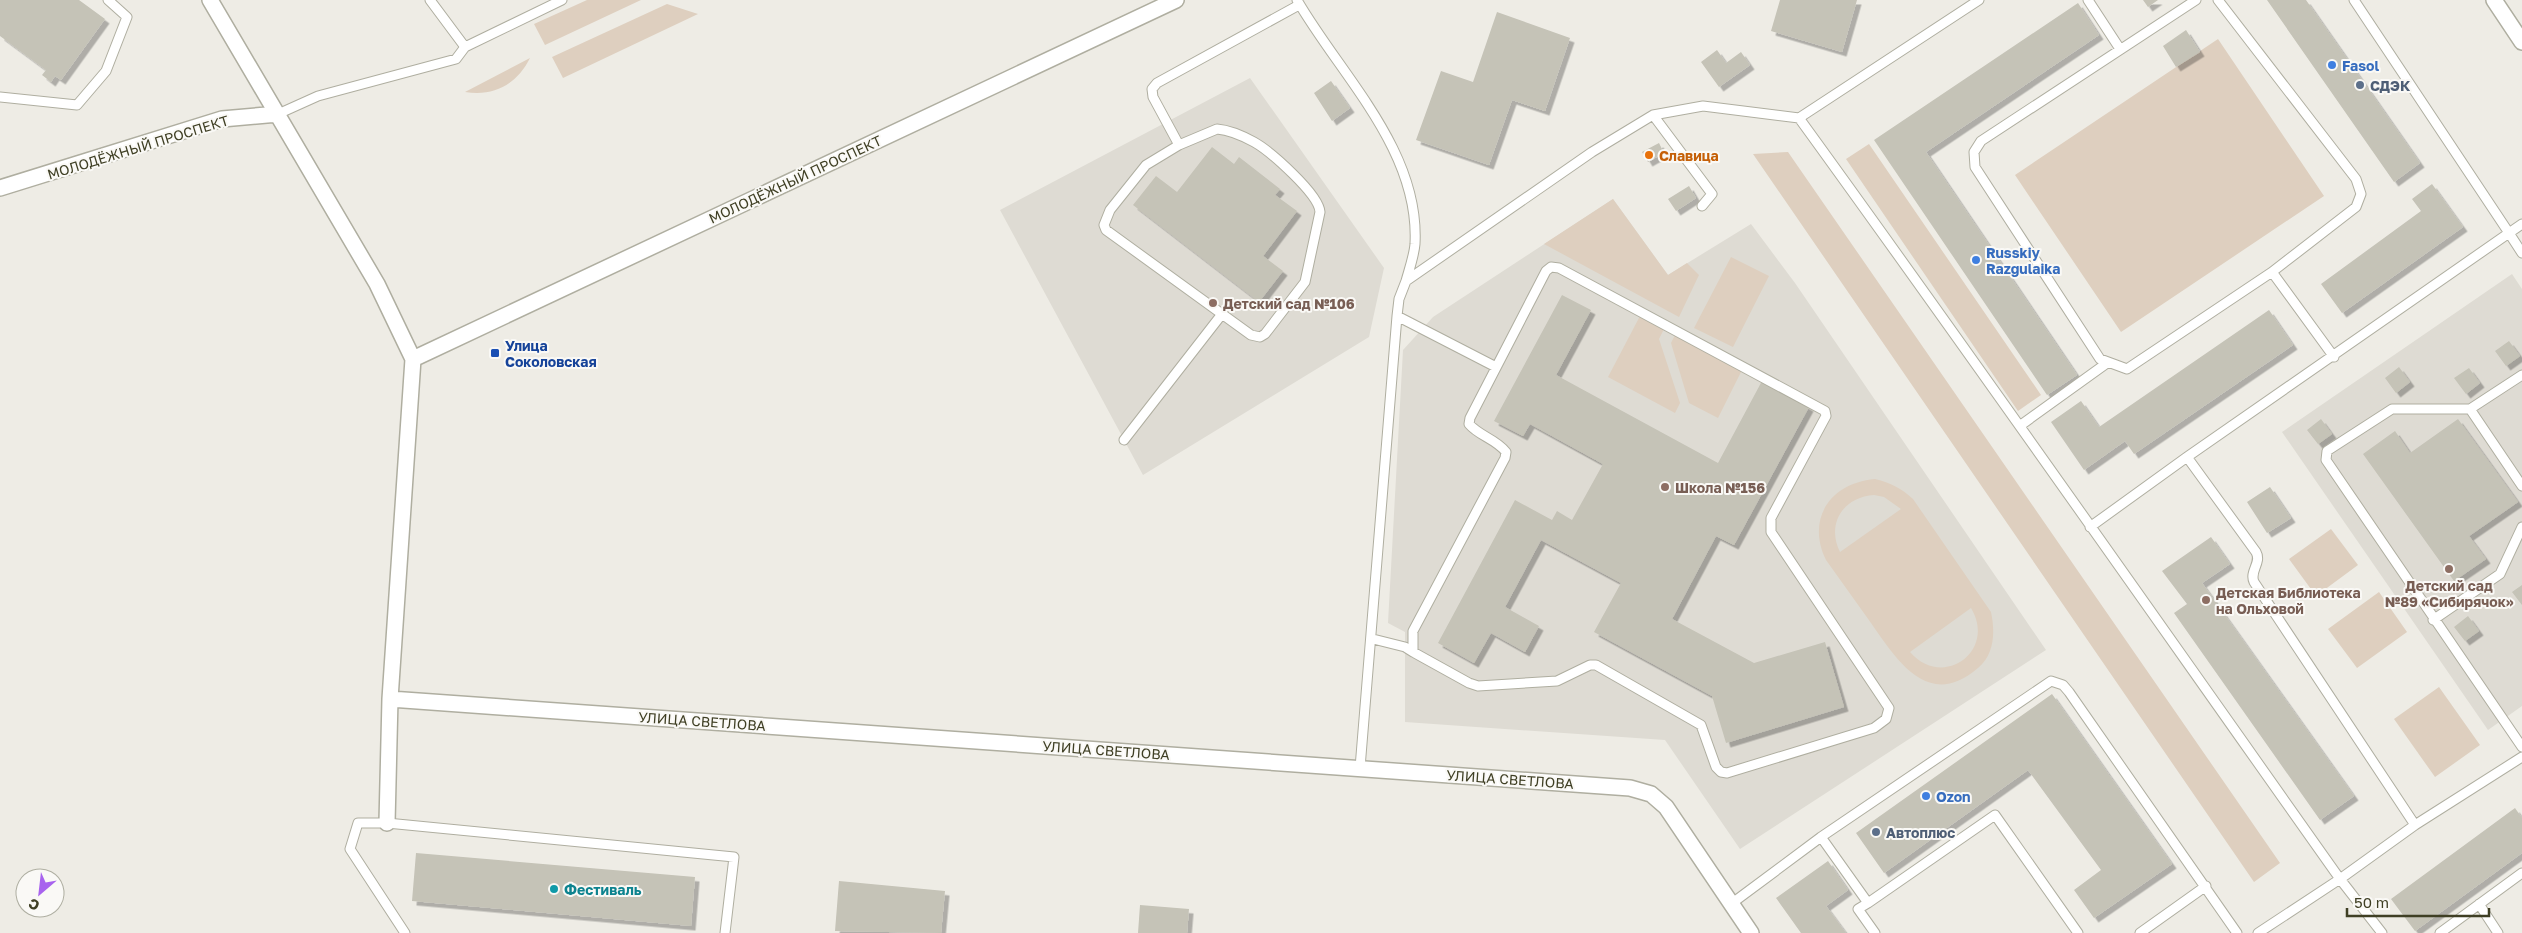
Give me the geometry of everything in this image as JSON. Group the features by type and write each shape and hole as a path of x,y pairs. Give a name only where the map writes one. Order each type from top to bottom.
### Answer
{"street":[{"path":"210,0 377,284 413,359 390,699 387,823"},
{"name":"МОЛОДЁЖНЫЙ ПРОСПЕКТ","path":"413,359 1176,0"},
{"path":"2494,0 2522,42"},
{"name":"МОЛОДЁЖНЫЙ ПРОСПЕКТ","path":"0,188 222,119 278,114"},
{"name":"УЛИЦА СВЕТЛОВА","path":"390,699 1630,788 1651,794 1666,807 1751,933"}],"lane":[{"path":"0,96 77,105 106,71 127,18 108,0"},
{"path":"430,0 465,47"},
{"path":"278,114 318,96 456,59 465,47 562,0"},
{"path":"1406,281 1592,152 1654,115 1703,106 1799,118 1979,0"},
{"path":"2088,0 2120,49"},
{"path":"2196,0 1981,141 1974,152 1975,167 2100,359 2127,369 2272,272 2356,207 2361,194 2356,180 2345,165 2218,0"},
{"path":"2354,0 2522,253"},
{"path":"1179,146 1153,97 1152,89 1157,83 1298,3 1380,126 1403,168 1414,209 1415,246 1399,299 1397,316 1360,768"},
{"path":"1654,115 1712,194 1702,206"},
{"path":"1799,118 2021,425 2090,527 2340,879 2382,933"},
{"path":"1217,128 1255,142 1297,178 1320,209 1305,282 1266,334 1260,337 1251,335 1106,230 1104,225 1110,210 1146,166 1179,146 1217,128"},
{"path":"2090,527 2187,457 2522,224"},
{"path":"1372,639 1405,646 1413,652 1478,686 1557,680 1590,664 1596,665 1701,725 1716,767 1721,772 1727,773 1874,728 1886,719 1889,708 1771,532 1771,518 1826,416 1823,408 1559,268 1552,267 1546,271 1496,367 1469,424 1501,445 1506,452 1505,458 1413,631 1413,652"},
{"path":"2272,272 2334,356"},
{"path":"1124,440 1222,314"},
{"path":"1397,316 1496,367"},
{"path":"2021,425 2107,363"},
{"path":"2522,375 2470,409 2392,409 2327,451 2326,455 2326,460 2433,620 2522,747"},
{"path":"2470,409 2522,486"},
{"path":"2187,457 2256,552 2258,560 2252,575 2254,582 2415,825"},
{"path":"2433,620 2500,574 2522,527"},
{"path":"1731,904 1821,837 2051,681 2063,685 2069,692 2237,933"},
{"path":"2258,933 2340,879 2415,825 2522,757"},
{"path":"1875,933 1858,910 1995,815 2078,933"},
{"path":"405,933 350,850 358,823 387,823 734,857 725,933"},
{"path":"1821,837 1868,903"},
{"path":"2440,933 2522,873"},
{"path":"2140,933 2206,886"},
{"path":"2479,904 2498,933"}],"shaded area":[{"path":"587,0 641,0 545,45 534,24"},
{"path":"667,4 698,14 563,78 552,57"},
{"path":"2218,39 2324,196 2121,332 2015,175"},
{"path":"530,58 518,75 504,87 486,92 465,92"},
{"name":"Детский сад №106","path":"1250,78 1384,268 1369,337 1143,475 1000,210"},
{"path":"1869,144 2041,395 2018,411 1846,159"},
{"path":"1788,152 2280,863 2254,882 1753,154"},
{"name":"Школа №156","path":"1613,199 1668,275 1751,224 1795,283 2046,650 1740,849 1665,740 1405,722 1405,632 1388,623 1403,350 1433,317"},
{"path":"1613,199 1668,275 1687,263 1699,275 1679,317 1544,244"},
{"path":"1731,257 1769,276 1733,347 1694,328"},
{"name":"Детский сад №89 «Сибирячок»","path":"2512,274 2522,289 2522,706 2488,730 2282,432"},
{"path":"1640,316 1664,329 1659,339 1680,403 1675,413 1608,377"},
{"path":"1675,335 1742,370 1718,418 1689,403 1671,343"},
{"path":"1875,479 1891,484 1913,499 1991,612 1993,634 1988,656 1978,668 1960,680 1944,684 1929,682 1915,676 1892,652 1826,560 1819,531 1821,517 1826,506 1834,496 1859,482","holes":["1874,495 1884,497 1901,509 1840,552 1835,532 1836,522 1840,514 1854,501","1971,608 1977,624 1977,638 1972,651 1963,660 1951,666 1937,667 1923,663 1910,652"]},
{"path":"2331,529 2358,565 2316,596 2289,559"},
{"path":"2379,592 2407,632 2357,668 2328,629"},
{"path":"2439,687 2480,745 2435,777 2394,719"}],"building":[{"path":"0,0 79,0 105,19 61,80 55,76 51,82 42,75 46,70 0,36"},
{"path":"1780,0 1857,0 1842,52 1771,31"},
{"path":"2143,0 2158,0 2148,7"},
{"path":"2267,0 2306,0 2420,163 2394,182"},
{"path":"2078,3 2099,35 1926,152 2077,375 2047,395 1874,140"},
{"path":"1497,12 1570,38 1545,111 1512,100 1489,165 1416,140 1441,71 1473,82"},
{"path":"2186,30 2200,52 2176,67 2163,46"},
{"path":"1717,50 1726,63 1741,52 1750,65 1719,87 1701,62"},
{"path":"1331,81 1350,108 1332,121 1314,93"},
{"path":"1659,143 1664,153 1648,162 1642,152"},
{"path":"1212,147 1234,164 1239,157 1280,189 1275,195 1297,211 1263,256 1283,271 1259,302 1133,205 1156,176 1177,192"},
{"path":"2432,184 2463,227 2342,313 2321,284 2421,211 2412,199"},
{"path":"1689,186 1696,198 1676,211 1668,199"},
{"path":"1562,295 1591,310 1556,375 1718,463 1762,381 1809,407 1734,545 1716,536 1672,619 1754,663 1825,642 1844,707 1726,743 1712,696 1594,632 1621,583 1541,540 1505,607 1539,626 1525,652 1491,633 1474,663 1438,643 1515,500 1552,520 1557,511 1572,520 1603,464 1530,424 1523,436 1494,421"},
{"path":"2269,310 2293,345 2134,454 2125,441 2084,470 2051,422 2081,401 2099,427"},
{"path":"2509,341 2520,356 2506,366 2495,351"},
{"path":"2399,367 2410,382 2396,393 2385,378"},
{"path":"2469,368 2480,383 2466,394 2454,378"},
{"path":"2321,419 2332,434 2318,444 2307,430"},
{"path":"2458,419 2518,502 2469,536 2486,559 2454,581 2363,454 2395,431 2410,453"},
{"path":"2270,487 2291,518 2267,533 2247,502"},
{"path":"2211,537 2230,564 2202,583 2354,796 2320,820 2174,613 2187,604 2162,571"},
{"path":"2522,585 2522,605 2512,592"},
{"path":"2468,616 2479,631 2465,641 2454,627"},
{"path":"2052,694 2172,864 2094,918 2074,890 2101,870 2028,770 1884,873 1856,833"},
{"path":"2515,808 2522,818 2522,853 2415,931 2391,899"},
{"name":"Фестиваль","path":"416,853 695,877 691,926 412,901"},
{"path":"1828,861 1848,890 1826,906 1846,933 1801,933 1776,898"},
{"path":"839,881 945,891 941,933 835,931"},
{"path":"1140,905 1189,909 1187,933 1138,933"}],"place":[{"name":"Fasol","path":"2332,65"},
{"name":"СДЭК","path":"2360,85"},
{"name":"Славица","path":"1649,155"},
{"name":"Russkiy Razgulaika","path":"1976,260"},
{"name":"Детский сад №106","path":"1213,303"},
{"name":"Улица Соколовская","path":"495,353"},
{"name":"Школа №156","path":"1665,487"},
{"name":"Детский сад №89 «Сибирячок»","path":"2449,569"},
{"name":"Детская Библиотека на Ольховой","path":"2206,600"},
{"name":"Ozon","path":"1926,796"},
{"name":"Автоплюс","path":"1876,832"},
{"name":"Фестиваль","path":"554,889"}]}
